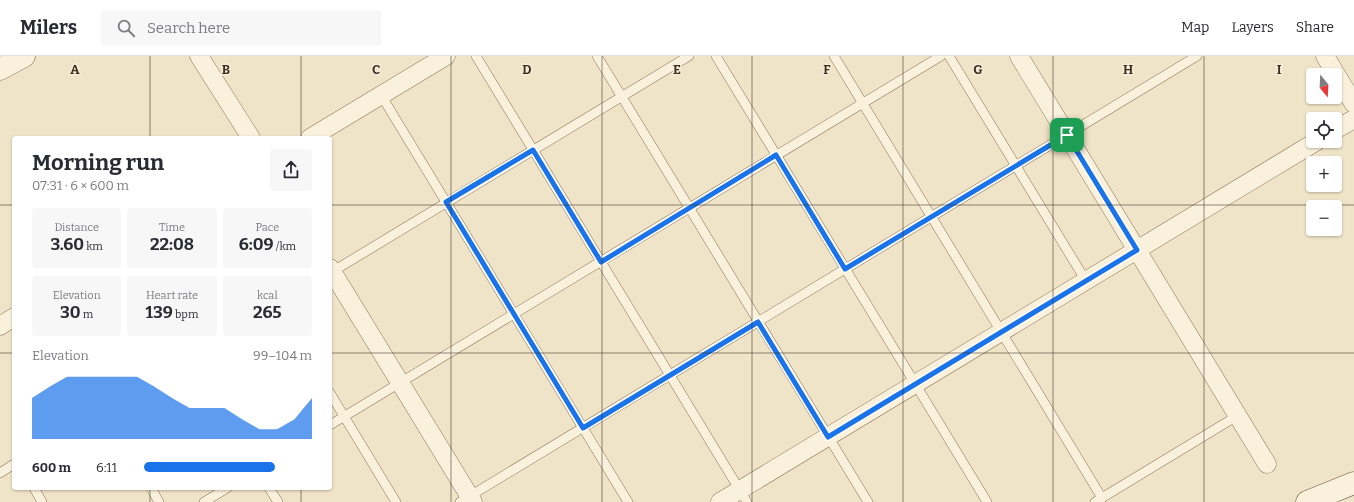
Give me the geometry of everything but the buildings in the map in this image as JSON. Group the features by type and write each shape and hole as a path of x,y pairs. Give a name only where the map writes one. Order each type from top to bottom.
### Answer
{"street":[{"path":"0,69 24,56"},
{"path":"199,56 250,136"},
{"path":"313,136 446,56"},
{"path":"1019,56 1267,464"},
{"path":"1325,56 1354,104"},
{"path":"1342,126 1354,119"},
{"path":"720,502 743,496 828,437 1306,148"},
{"path":"332,273 400,383 467,500"},
{"path":"0,326 12,318"},
{"path":"1307,502 1354,483"}],"lane":[{"path":"476,56 743,496"},
{"path":"597,56 868,502"},
{"path":"332,270 689,56"},
{"path":"716,56 987,502"},
{"path":"834,56 1001,332 1099,500 1237,416"},
{"path":"332,424 941,56"},
{"path":"949,56 1086,281"},
{"path":"467,500 670,375 1197,56"},
{"path":"381,95 628,502"},
{"path":"332,396 396,502"},
{"path":"0,473 12,465"},
{"path":"35,490 42,502"},
{"path":"152,490 159,502"},
{"path":"204,502 224,490"},
{"path":"270,490 278,502"}],"route":[{"path":"1067,135 1137,250 828,437 758,322 583,428 446,202 533,150 601,262 776,155 845,269 1067,135"}]}
